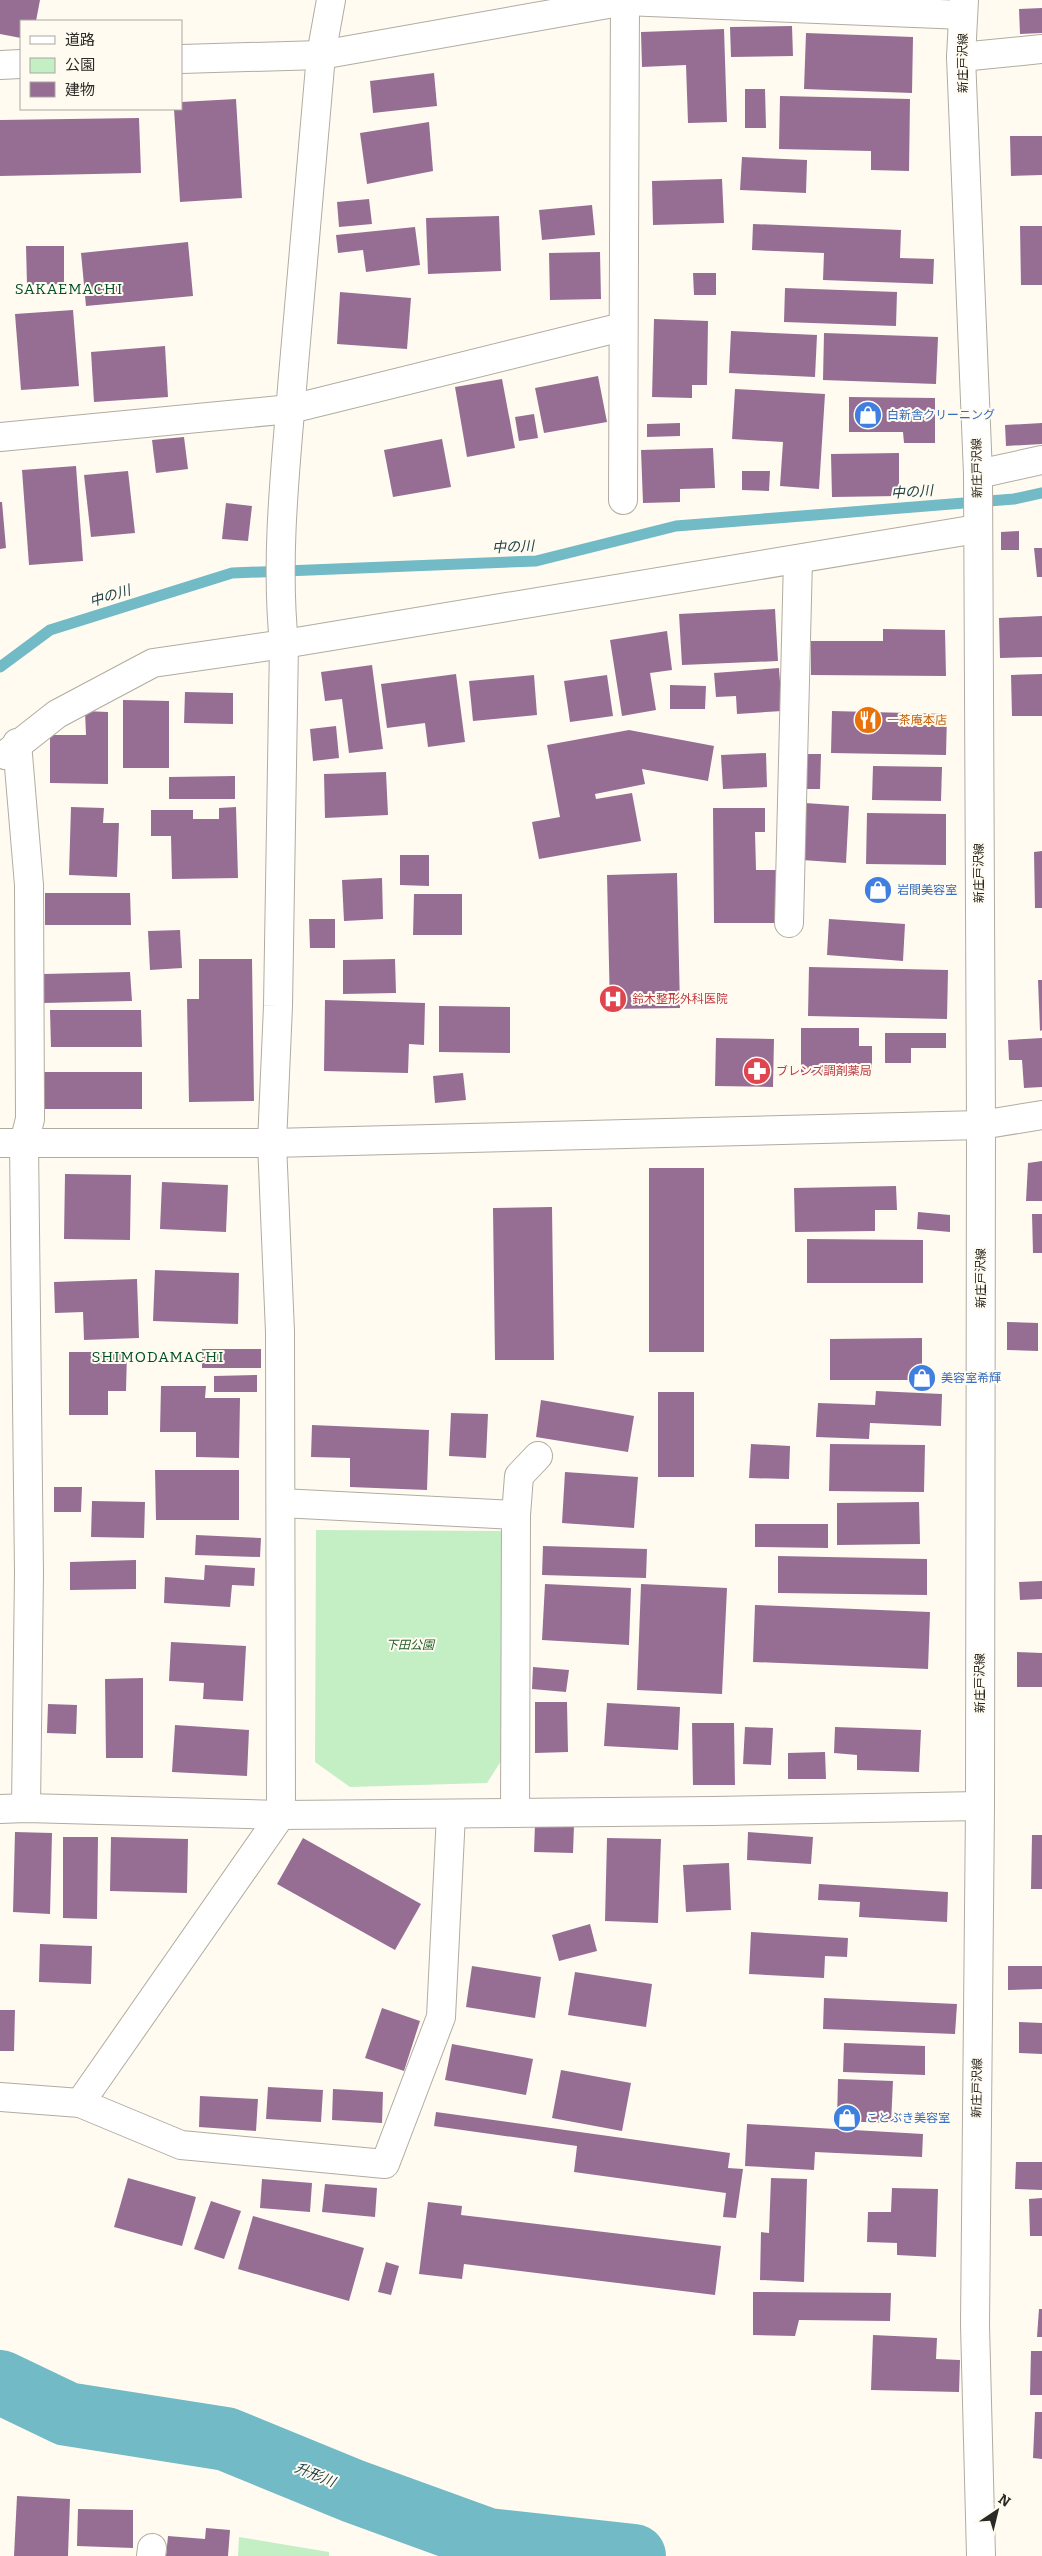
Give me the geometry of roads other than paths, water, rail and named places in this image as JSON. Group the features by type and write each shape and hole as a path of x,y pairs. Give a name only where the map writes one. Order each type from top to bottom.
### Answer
{"street":[{"path":"80,2103 281,1815 280,1332 272,1143 278,1006 284,644 281,617 283,525 290,409 321,55 332,0"},
{"path":"624,500 622,328 625,0"},
{"path":"182,60 321,55 625,0 963,8"},
{"name":"新庄戸沢線","path":"963,8 961,57 978,474 981,1125 980,1806 975,2325 979,2421 981,2556"},
{"path":"961,57 1042,49"},
{"path":"0,65 20,64"},
{"path":"0,437 290,409 622,328"},
{"path":"978,474 1042,460"},
{"path":"977,529 284,644 153,663 57,714 9,751 29,885 30,1119 12,1143 29,1573 13,1808 281,1815 980,1806"},
{"path":"789,923 798,559"},
{"path":"12,1143 272,1143 981,1125 1042,1115"},
{"path":"515,1813 516,1515 518,1476 538,1456"},
{"path":"281,1503 516,1515"},
{"path":"0,2096 80,2103 181,2146 385,2164 441,2017 451,1814"}],"waterway":[{"name":"中の川","path":"0,667 50,630 232,573 536,561 676,526 1014,499 1042,493"},
{"name":"升形川","path":"0,2382 67,2414 226,2439 353,2491 488,2540 634,2556"}],"place":[{"name":"白新舎クリーニング","path":"868,415"},
{"name":"一茶庵本店","path":"868,720"},
{"name":"岩間美容室","path":"878,890"},
{"name":"鈴木整形外科医院","path":"613,999"},
{"name":"ブレンズ調剤薬局","path":"757,1071"},
{"name":"美容室希輝","path":"922,1378"},
{"name":"ことぶき美容室","path":"847,2118"}],"district":[{"name":"SAKAEMACHI","path":"69,289"},
{"name":"SHIMODAMACHI","path":"158,1357"}],"park label":[{"name":"下田公園","path":"410,1645"}]}
